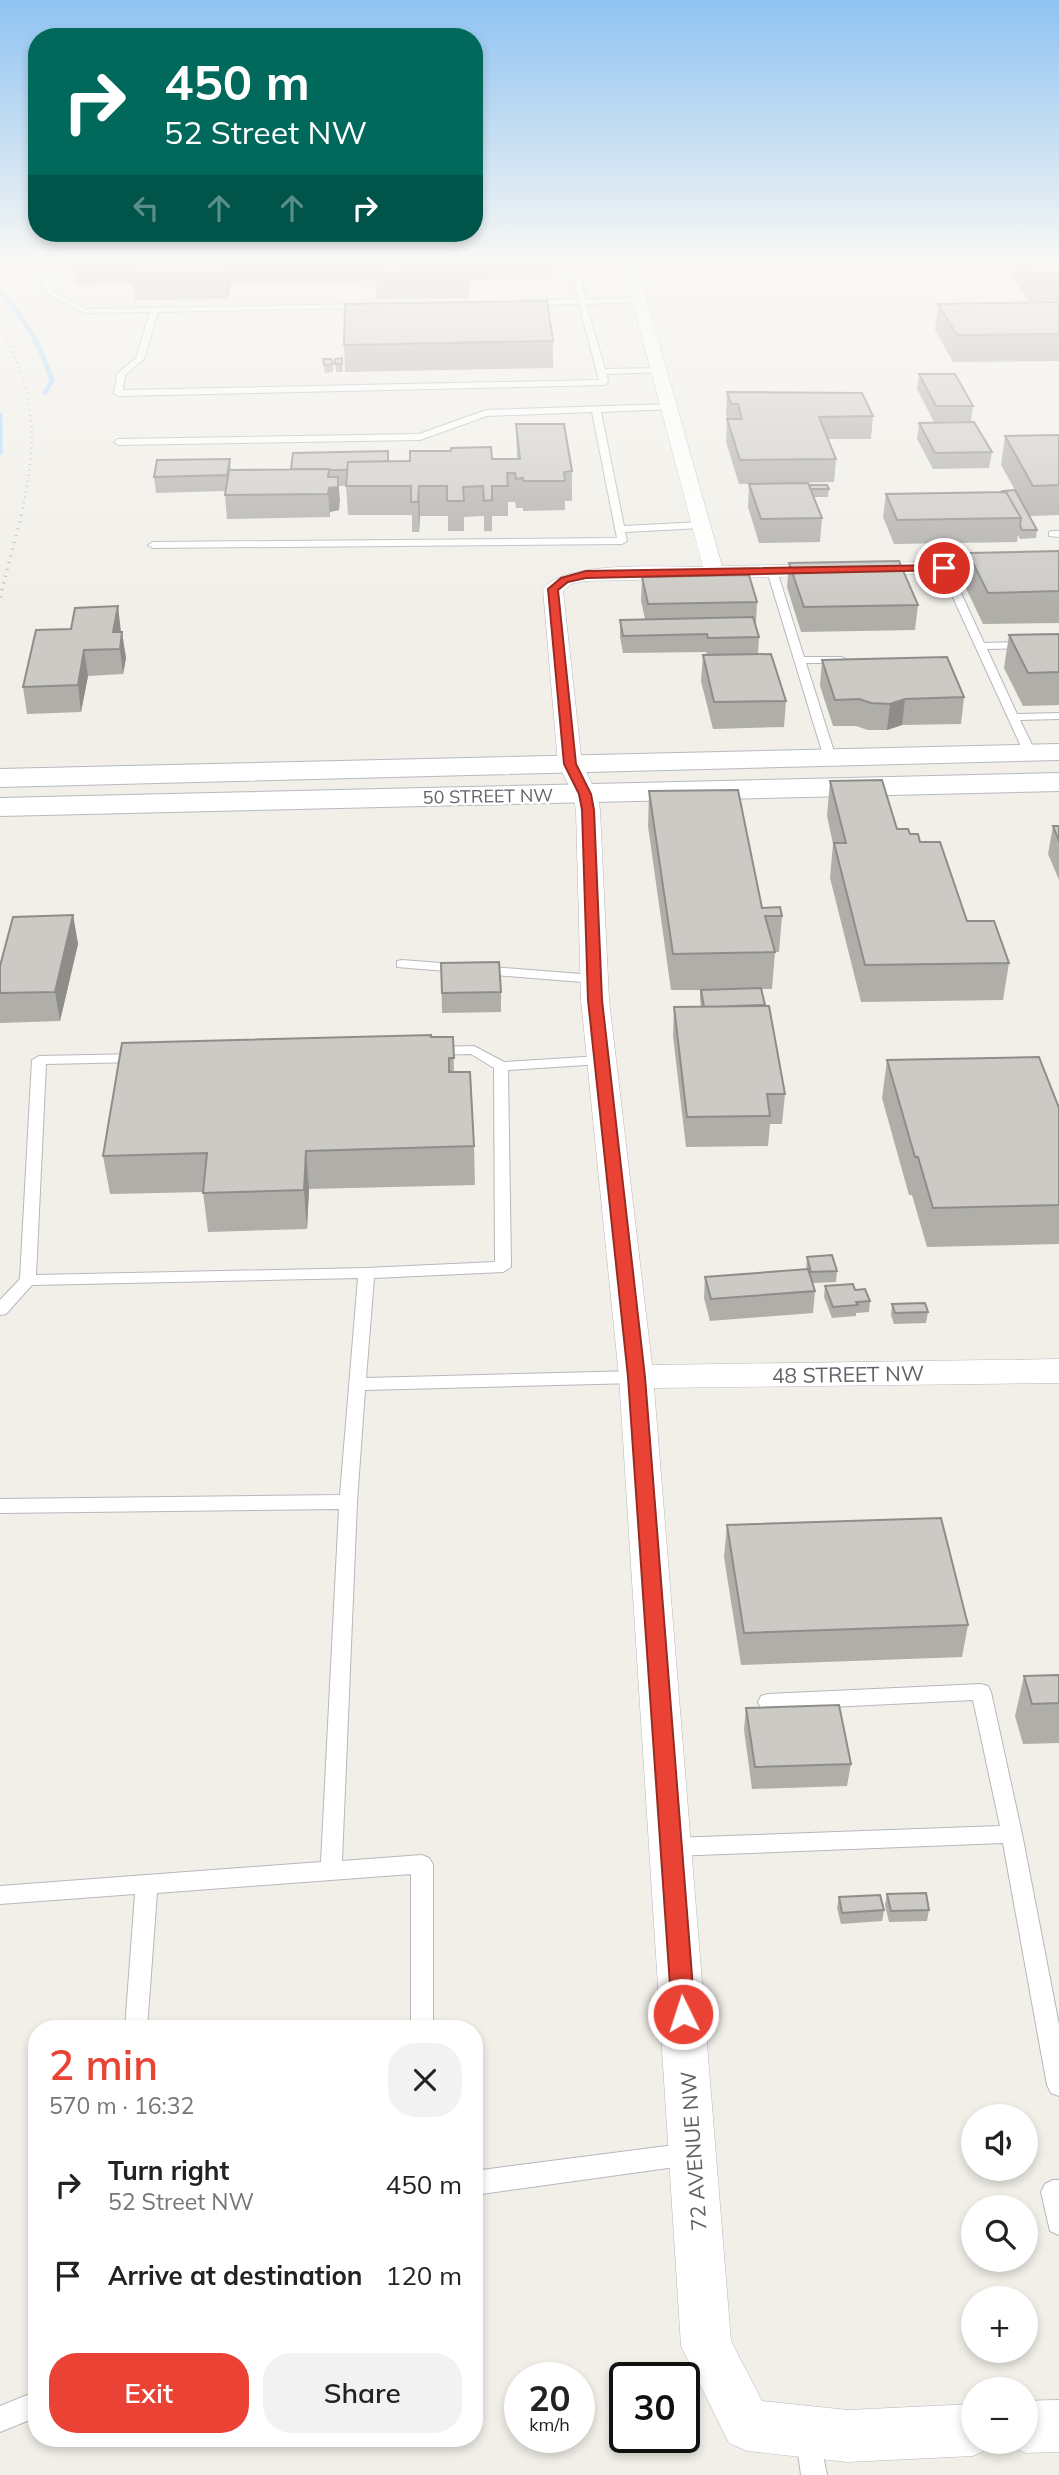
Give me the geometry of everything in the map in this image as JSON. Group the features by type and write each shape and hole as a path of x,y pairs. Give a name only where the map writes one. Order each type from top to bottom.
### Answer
{"main road":[{"name":"50 STREET NW","path":"0,807 578,779 830,758 1059,752"},
{"name":"50 STREET NW","path":"0,778 1059,782"}],"street":[{"path":"661,378 714,572 1059,565"},
{"name":"72 AVENUE NW","path":"714,572 586,575 564,580 553,589 552,597 578,779 601,1060 636,1377 706,2346 747,2425 811,2454"},
{"name":"48 STREET NW","path":"636,1377 1059,1371"},
{"path":"1038,2427 1059,2426"},
{"path":"811,2454 848,2436 961,2431"}],"lane":[{"path":"120,378 118,393 604,382 603,378"},
{"path":"118,442 420,437 486,413 669,407"},
{"path":"153,545 622,541 596,410"},
{"path":"620,529 701,525"},
{"path":"944,568 1030,753"},
{"path":"772,571 830,758"},
{"path":"981,646 1059,644"},
{"path":"799,660 851,660"},
{"path":"1013,717 1059,716"},
{"path":"402,964 594,979"},
{"path":"419,1051 474,1050 501,1066 601,1060"},
{"path":"0,1310 28,1280 39,1060 161,1057"},
{"path":"28,1280 366,1273 503,1267 501,1066"},
{"path":"331,1870 348,1502 366,1273"},
{"path":"357,1384 636,1377"},
{"path":"0,1506 348,1502"},
{"path":"768,1702 981,1692 1012,1835 1059,2085"},
{"path":"672,1847 1012,1835"},
{"path":"0,1895 422,1864 422,2020"},
{"path":"137,2020 147,1884"},
{"path":"483,2182 693,2154"},
{"path":"1059,2192 1054,2192 1059,2223"},
{"path":"0,2419 28,2408"}],"building":[{"path":"921,378 957,378 973,406 936,406"},
{"path":"727,392 862,393 873,416 819,417 836,459 740,460 727,419 742,419 738,404 731,404"},
{"path":"974,422 992,452 935,453 919,423"},
{"path":"516,424 564,424 572,471 564,472 565,481 523,481 523,478 516,479 515,473 507,473 508,486 492,486 492,500 484,501 483,486 463,487 464,501 447,501 447,486 419,486 418,502 411,502 411,486 346,486 348,462 410,461 410,451 491,447 492,459 520,459"},
{"path":"1059,435 1059,485 1033,486 1005,436"},
{"path":"388,451 388,461 348,462 347,470 291,469 293,453"},
{"path":"230,459 227,475 154,477 157,460"},
{"path":"329,469 328,477 338,477 338,487 329,488 328,494 225,495 229,470"},
{"path":"808,483 822,518 761,519 749,484"},
{"path":"809,485 827,485 829,489 811,489"},
{"path":"1015,490 1037,530 1022,530 1021,518 1004,491"},
{"path":"1006,492 1021,518 897,520 886,494"},
{"path":"1059,551 1059,591 988,593 968,553"},
{"path":"899,561 918,605 804,607 789,563"},
{"path":"749,575 757,602 648,604 642,577"},
{"path":"118,606 113,632 122,632 120,649 84,650 78,685 23,687 36,630 71,629 75,608"},
{"path":"753,617 759,637 708,638 707,634 623,636 620,620"},
{"path":"1059,634 1059,672 1028,673 1009,635"},
{"path":"771,654 786,701 714,702 703,655"},
{"path":"947,657 964,697 905,699 890,704 859,699 835,700 822,660"},
{"path":"882,780 897,829 908,829 910,834 918,834 920,842 940,842 967,921 994,921 1009,963 865,965 834,843 846,843 830,781"},
{"path":"738,790 762,908 780,907 782,916 765,916 775,952 673,954 649,791"},
{"path":"1053,826 1059,826 1059,841"},
{"path":"73,915 55,992 0,993 0,966 13,917"},
{"path":"499,962 501,992 442,993 441,963"},
{"path":"761,988 765,1005 704,1007 701,990"},
{"path":"769,1006 785,1094 767,1094 770,1116 687,1117 674,1007"},
{"path":"431,1035 453,1037 454,1058 449,1058 449,1072 470,1072 474,1146 306,1151 304,1190 203,1193 207,1153 103,1156 122,1043"},
{"path":"1039,1057 1059,1108 1059,1205 933,1208 887,1060"},
{"path":"832,1255 837,1271 811,1272 807,1257"},
{"path":"808,1269 815,1291 711,1299 705,1277"},
{"path":"853,1284 855,1290 865,1289 870,1301 833,1307 825,1286"},
{"path":"925,1303 928,1312 895,1313 892,1304"},
{"path":"941,1518 968,1625 744,1633 727,1525"},
{"path":"1059,1675 1059,1703 1032,1704 1024,1676"},
{"path":"839,1705 851,1764 755,1767 746,1708"},
{"path":"926,1893 929,1910 891,1911 887,1894"},
{"path":"880,1895 884,1910 842,1913 839,1897"}],"waterway":[{"path":"45,392 52,381 51,378"},
{"path":"0,415 0,452"}],"railway":[{"path":"22,378 31,416 32,438 22,511"},
{"path":"0,597 23,509"}],"route":[{"path":"683,2014 636,1377 595,1000 588,810 585,794 570,764 553,589 564,580 586,575 944,568"}]}
